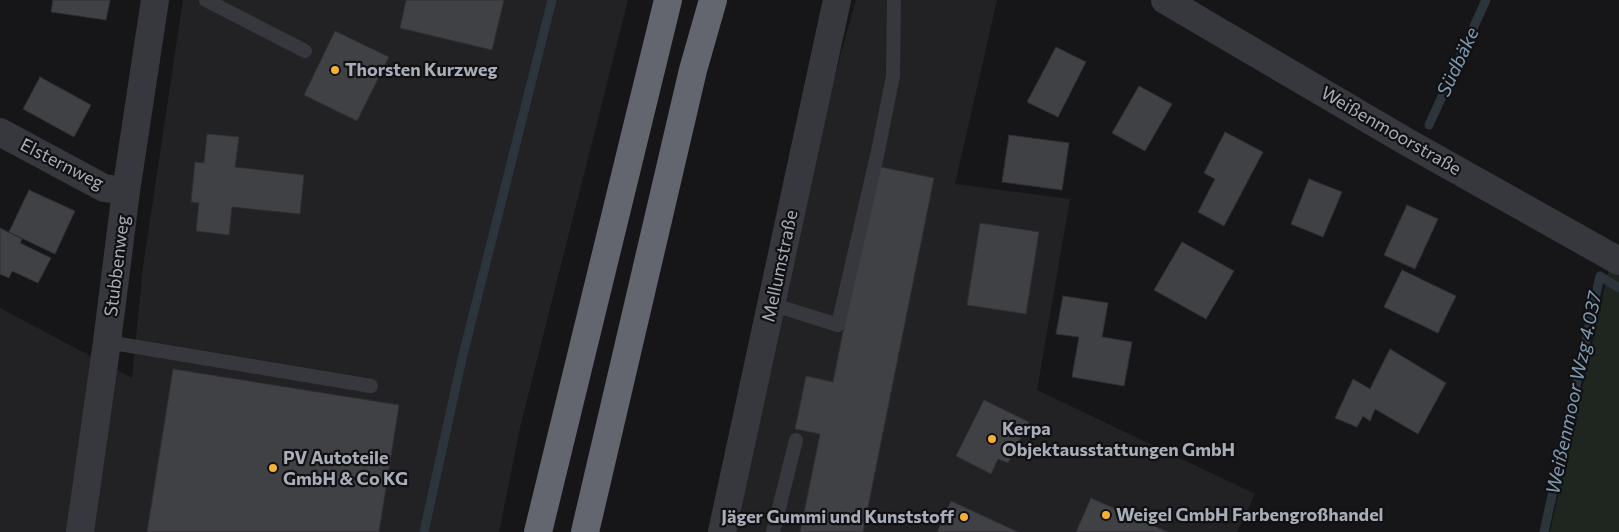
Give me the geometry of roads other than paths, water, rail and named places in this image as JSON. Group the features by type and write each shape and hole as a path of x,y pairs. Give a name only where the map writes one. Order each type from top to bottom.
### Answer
{"highway":[{"path":"538,532 668,0"},
{"path":"585,532 693,70 713,0"}],"street":[{"name":"Stubbenweg","path":"80,532 126,190 155,0"},
{"name":"Mellumstraße","path":"722,532 837,0"},
{"name":"Weißenmoorstraße","path":"1165,0 1407,142 1619,261"},
{"name":"Elsternweg","path":"0,132 104,188 126,190"}],"lane":[{"path":"206,0 305,50"},
{"path":"771,304 838,325 894,76 894,0"},
{"path":"107,342 371,386"},
{"path":"773,532 796,440"}],"waterway":[{"path":"424,532 462,359 552,0"},
{"name":"Südbäke","path":"1429,125 1486,0"},
{"name":"Weißenmoor Wzg 4.037","path":"1544,532 1600,276 1619,288"}],"place":[{"name":"Thorsten Kurzweg","path":"335,70"},
{"name":"Kerpa Objektausstattungen GmbH","path":"992,439"},
{"name":"PV Autoteile GmbH & Co KG","path":"273,468"},
{"name":"Weigel GmbH Farbengroßhandel","path":"1106,515"},
{"name":"Jäger Gummi und Kunststoff","path":"964,517"}]}
